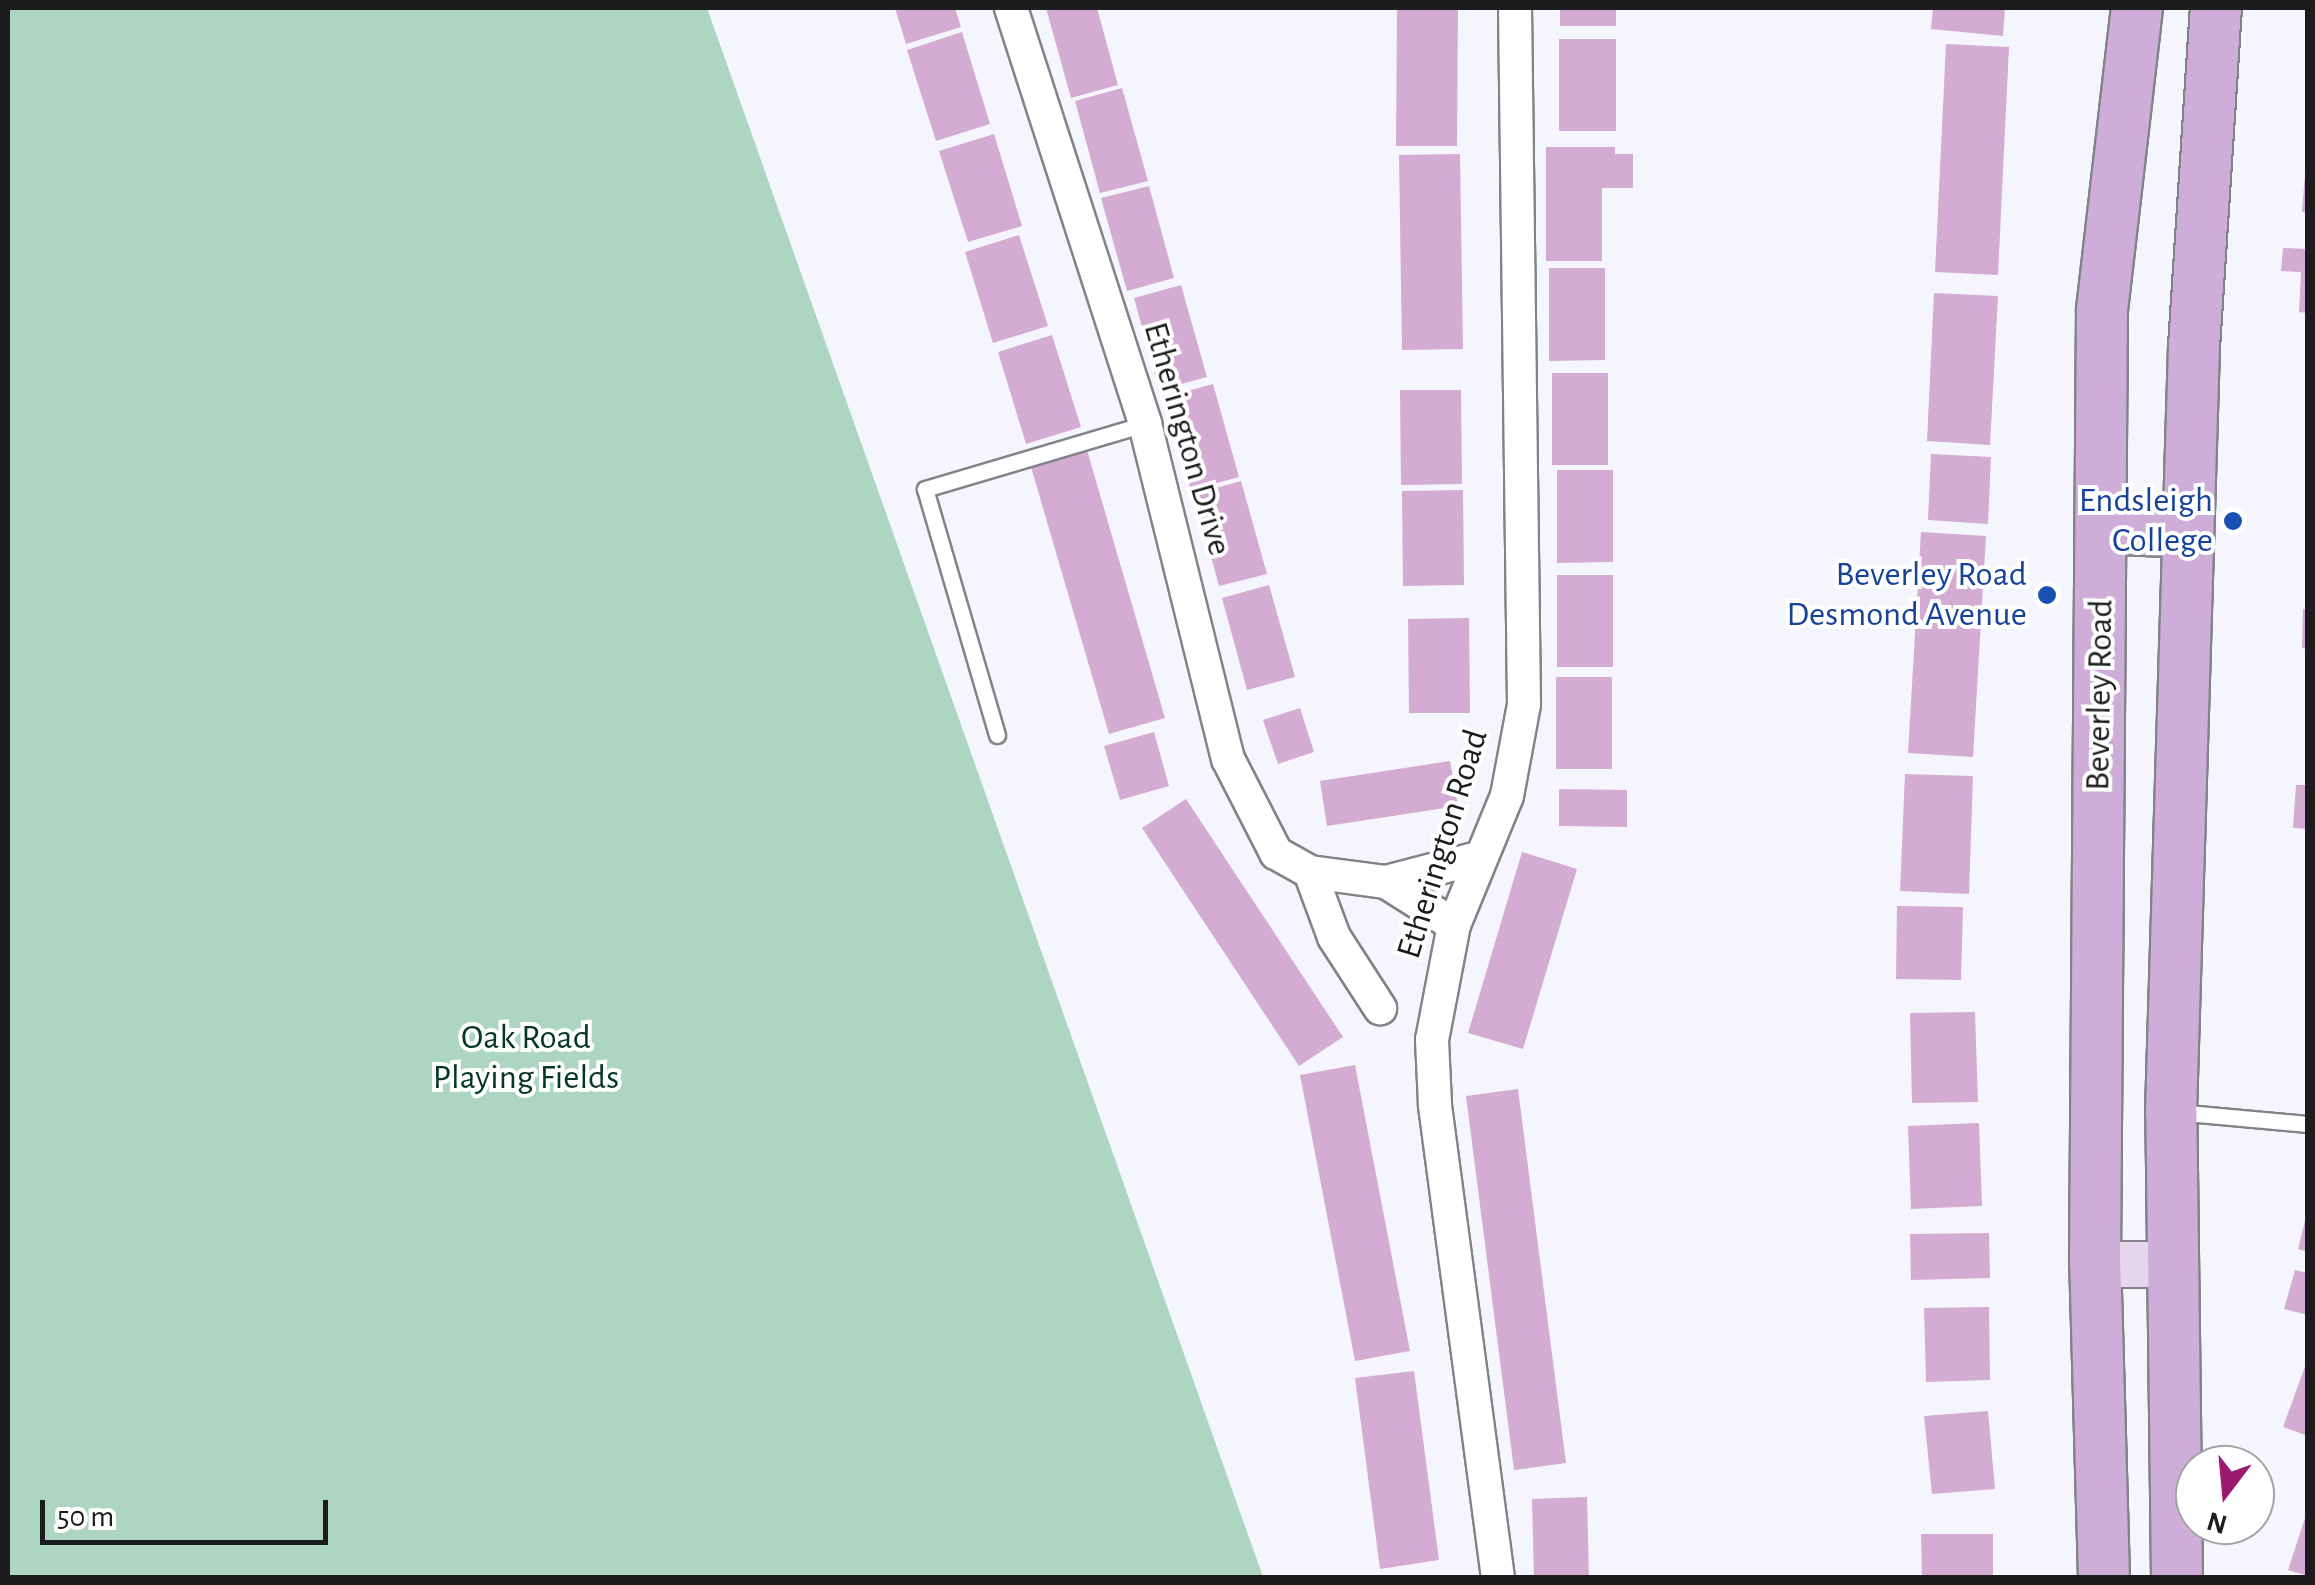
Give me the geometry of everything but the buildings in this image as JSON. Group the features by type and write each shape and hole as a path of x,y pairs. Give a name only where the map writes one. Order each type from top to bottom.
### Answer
{"main road":[{"name":"Beverley Road","path":"2104,1578 2095,1264 2102,310 2137,8"},
{"path":"2177,1578 2171,1112 2187,532 2216,8"},
{"path":"2102,528 2187,532"}],"street":[{"name":"Etherington Drive","path":"1010,8 1146,424 1228,760 1276,853 1310,872 1386,882 1481,856"},
{"name":"Etherington Road","path":"1498,1578 1435,1104 1432,1040 1454,924 1507,796 1524,704 1515,8"},
{"path":"1310,872 1334,937 1380,1008"},
{"name":"Etherington Drive","path":"1386,882 1454,924"},
{"path":"2095,1264 2173,1264"}],"lane":[{"path":"997,735 925,489 1146,424"},
{"path":"2171,1112 2308,1124"}],"green space":[{"name":"Oak Road Playing Fields","path":"8,8 707,8 1263,1577 8,1577"}],"place":[{"name":"Endsleigh College","path":"2233,521"},
{"name":"Beverley Road Desmond Avenue","path":"2047,595"}]}
